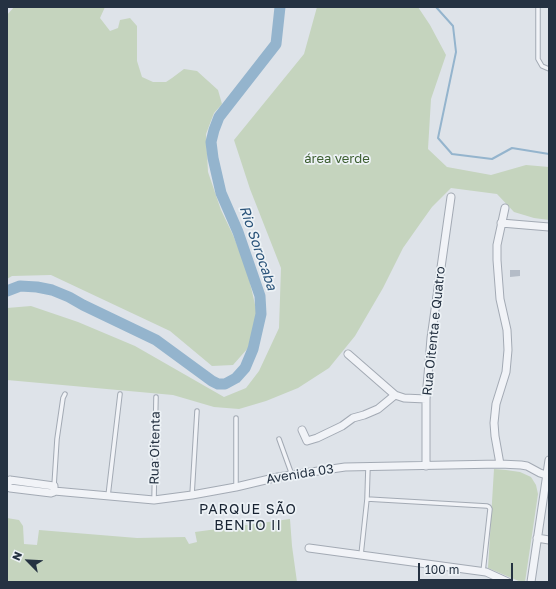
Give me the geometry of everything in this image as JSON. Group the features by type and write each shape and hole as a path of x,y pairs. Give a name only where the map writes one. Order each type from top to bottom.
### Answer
{"street":[{"name":"Rua Oitenta e Quatro","path":"426,466 426,399 431,338 451,197"},
{"path":"500,464 494,423 496,404 506,372 508,350 507,330 500,299 497,245 505,208"},
{"path":"501,223 549,227"},
{"path":"348,354 395,395 404,398 426,399"},
{"path":"302,430 307,441 317,438 342,426 353,418 378,409 395,395"},
{"path":"534,470 542,468 549,460"},
{"path":"530,582 548,475 549,460"},
{"name":"Avenida 03","path":"54,488 108,496 154,500 192,496 278,477 346,467 500,464 527,466 548,475"},
{"path":"10,480 54,488 53,493 10,488 7,484 10,480"},
{"path":"537,538 549,540"},
{"path":"309,548 483,572 508,582"}],"lane":[{"path":"538,7 538,59 542,66 549,69"},
{"path":"54,488 57,439 63,398 65,394"},
{"path":"108,496 120,394"},
{"name":"Rua Oitenta","path":"154,500 156,397"},
{"path":"192,496 197,411"},
{"path":"236,418 236,487"},
{"path":"279,439 292,475"},
{"path":"361,555 367,499 368,467"},
{"path":"367,499 480,505 489,507 483,572"}],"green space":[{"path":"14,7 105,7 100,18 110,31 118,28 120,20 130,18 137,26 137,61 142,77 153,82 166,82 184,69 197,71 218,90 222,104 214,113 206,134 208,172 221,210 247,270 257,313 248,348 233,365 212,366 170,331 51,275 12,276 7,279 7,15"},
{"name":"área verde","path":"317,7 418,7 430,25 446,55 431,99 428,149 447,167 491,175 526,165 549,167 549,220 534,218 514,212 497,194 451,188 432,207 403,248 383,288 355,336 329,368 298,388 266,401 239,409 214,407 173,395 7,380 7,308 31,306 78,322 135,346 224,397 246,388 259,371 279,328 281,268 250,189 234,140 304,54"},
{"path":"494,469 520,472 531,477 536,485 538,494 525,582 521,582 488,568"},
{"path":"7,518 19,520 23,526 24,544 37,545 39,530 137,538 185,537 189,544 197,542 195,532 290,519 297,582 7,582"}],"building":[{"path":"510,270 520,270 520,276 510,277"}],"waterway":[{"name":"Rio Sorocaba","path":"7,291 20,286 52,290 156,340 218,384 225,384 236,378 245,368 253,349 261,314 260,296 238,232 221,193 211,142 219,117 276,44 280,7"},
{"path":"436,7 453,26 456,52 438,138 452,154 492,159 512,148 549,154"}],"district":[{"name":"PARQUE SÃO BENTO II","path":"248,518"}]}
